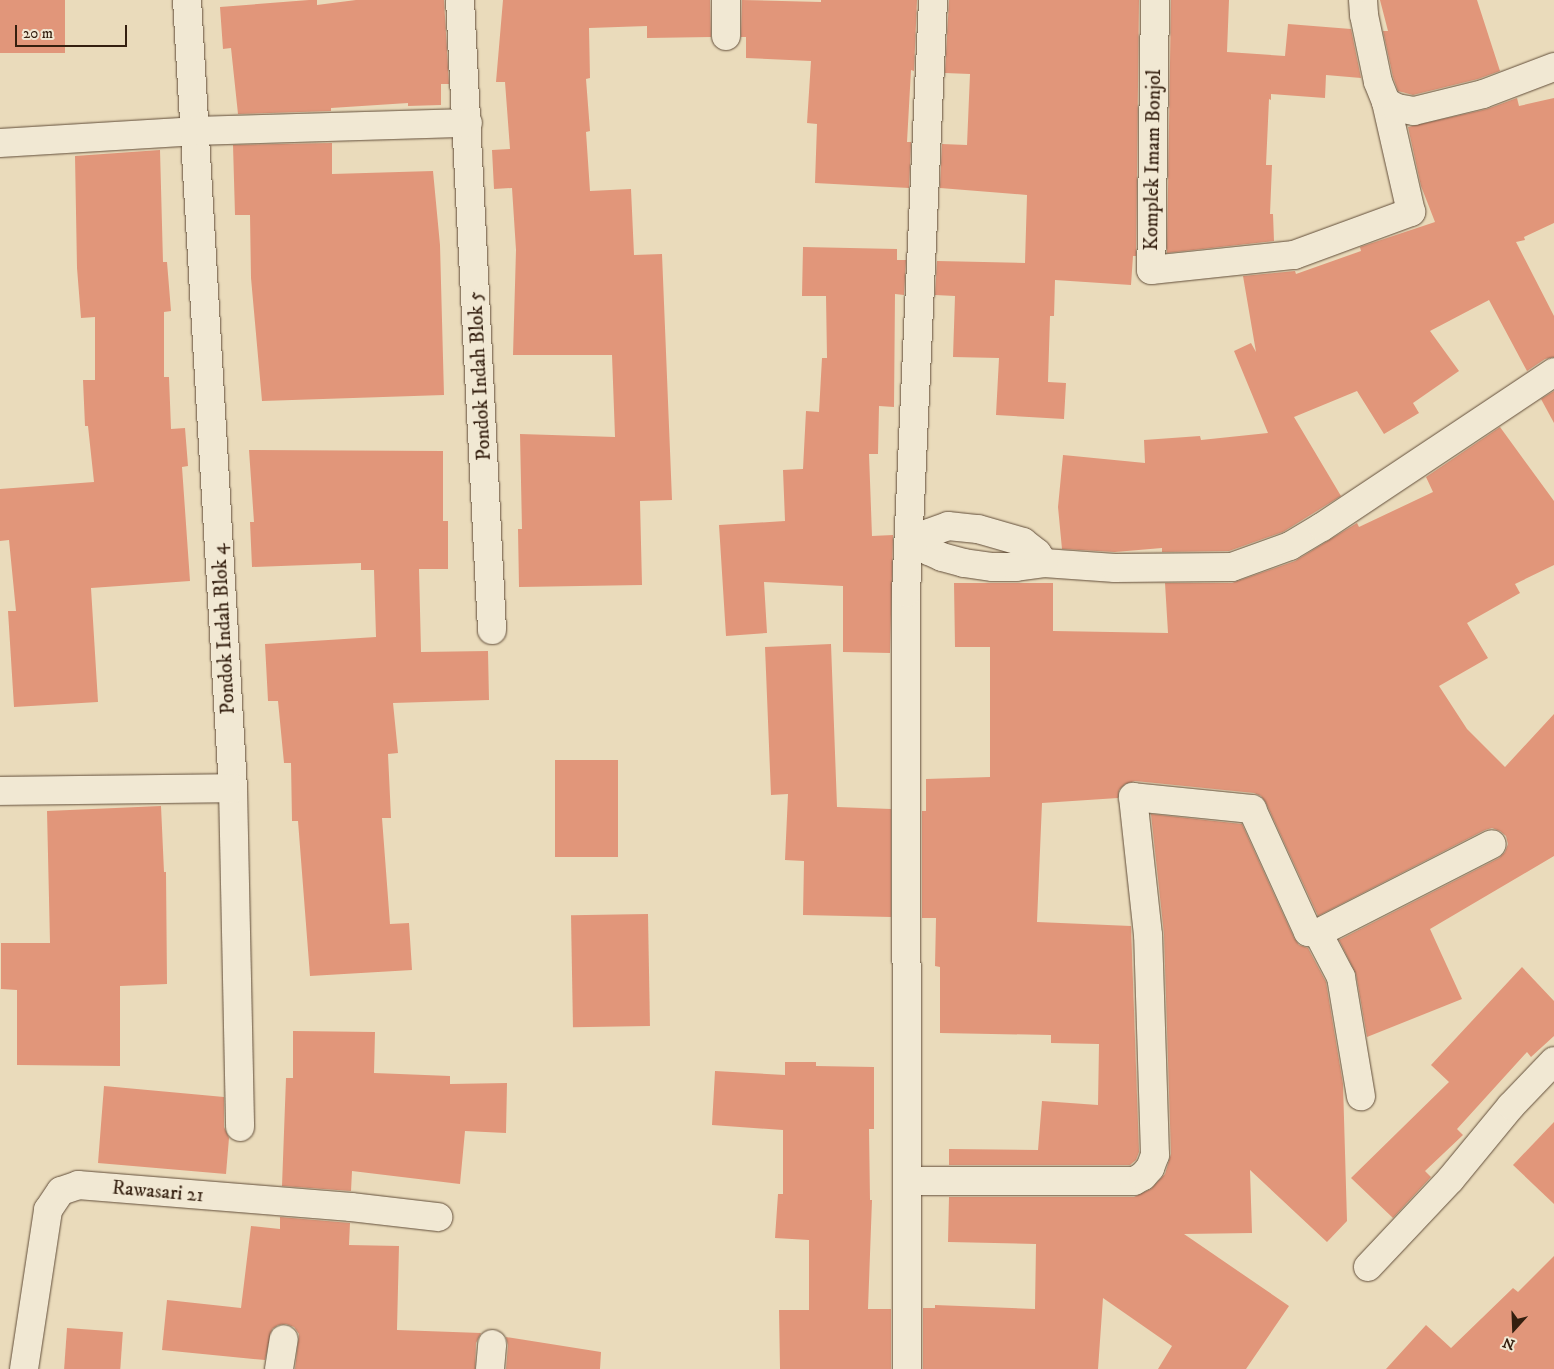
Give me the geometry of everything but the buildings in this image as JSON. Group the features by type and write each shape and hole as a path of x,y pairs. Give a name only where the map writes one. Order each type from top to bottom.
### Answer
{"street":[{"name":"Pondok Indah Blok 4","path":"187,0 233,788 240,1127"},
{"name":"Pondok Indah Blok 5","path":"460,0 468,123 492,630"},
{"path":"726,0 726,36"},
{"path":"907,1369 906,593 914,542 933,0"},
{"name":"Komplek Imam Bonjol","path":"1155,0 1152,270 1294,255 1411,212 1386,102"},
{"path":"1363,0 1364,16 1378,82 1386,102 1397,108 1414,111 1484,94 1554,67"},
{"path":"0,142 194,131 468,123"},
{"path":"914,542 942,557 964,563 1016,567 1044,562 1115,568 1232,566 1262,558 1290,546 1322,527 1554,372"},
{"path":"0,791 233,788"},
{"path":"907,1181 1134,1181 1143,1176 1150,1168 1155,1155 1148,935 1133,797 1252,809 1308,932 1318,933 1492,844"},
{"path":"1318,933 1340,978 1361,1096"},
{"path":"1368,1267 1450,1180 1511,1106 1554,1061"},
{"name":"Rawasari 21","path":"24,1369 48,1210 61,1191 78,1185 352,1207 438,1217"},
{"path":"279,1369 284,1340"}]}
